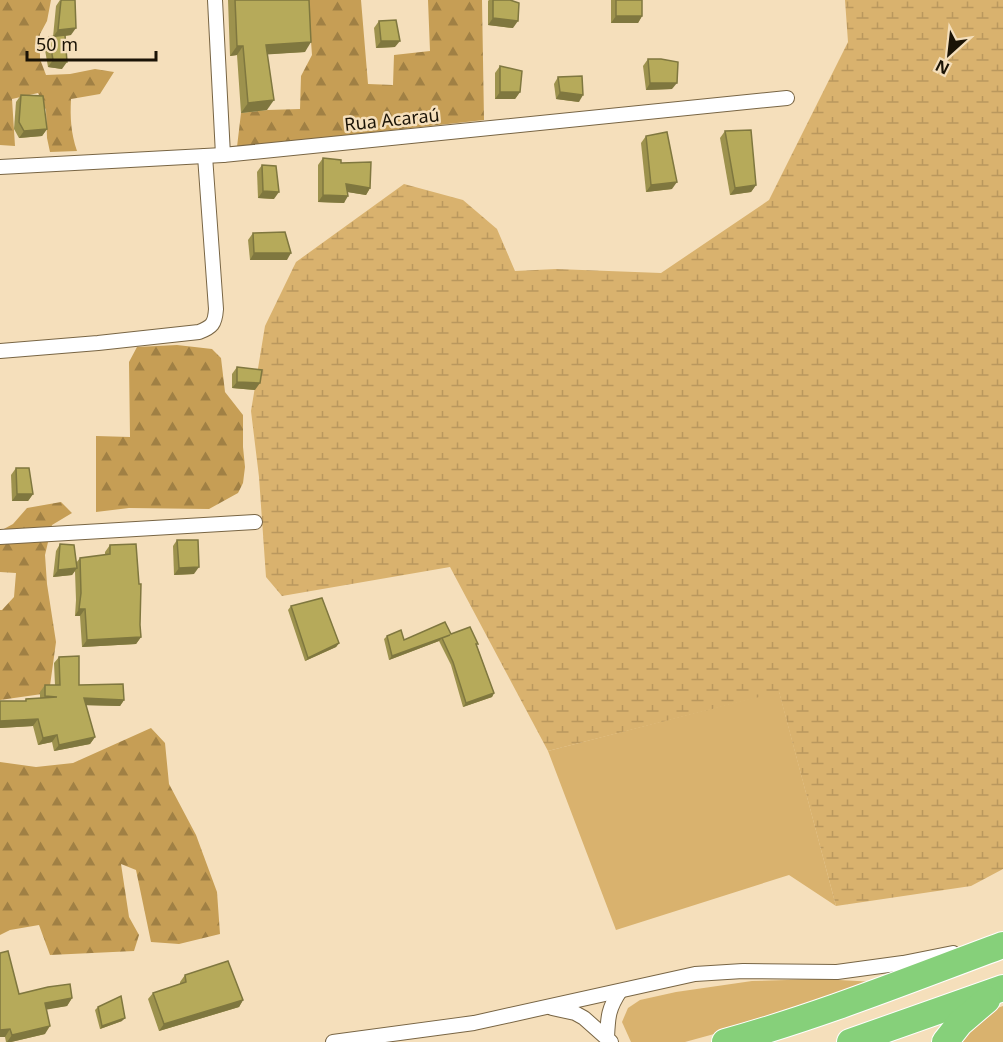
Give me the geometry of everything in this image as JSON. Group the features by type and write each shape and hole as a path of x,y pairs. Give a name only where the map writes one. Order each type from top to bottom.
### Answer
{"highway":[{"path":"725,1042 756,1034 836,1006 1003,944"},
{"path":"850,1042 1000,990"},
{"path":"945,1042 960,1023 1000,990"}],"street":[{"path":"215,0 223,155"},
{"name":"Rua Acaraú","path":"0,167 223,155 787,98"},
{"path":"0,351 199,332 213,325 216,309 205,156"},
{"path":"0,537 255,522"},
{"path":"333,1042 474,1023 695,974 743,971 837,972 903,963 1003,944"},
{"path":"610,1040 608,1017 611,1006 620,991"},
{"path":"547,1007 584,1018 610,1040"}],"green space":[{"path":"0,0 51,0 47,21 40,34 40,59 46,75 70,74 95,69 114,72 100,94 71,99 71,125 77,151 50,152 46,110 38,93 12,99 15,146 0,145"},
{"path":"308,0 361,0 368,84 393,85 394,55 430,51 428,0 482,0 484,120 237,147 241,113 300,109 301,76 312,55"},
{"path":"845,0 1003,0 1003,869 971,886 836,906 779,692 548,751 450,567 282,596 266,577 259,477 251,411 265,326 296,262 404,184 463,200 497,229 515,271 556,269 661,273 769,200 848,42"},
{"path":"177,345 212,349 221,358 225,392 243,415 245,467 243,483 238,493 209,509 129,508 96,512 96,436 130,437 129,362 137,347"},
{"path":"61,502 72,513 52,525 45,555 56,642 49,693 0,700 0,610 14,597 16,573 0,572 0,531 13,524 27,508"},
{"path":"779,691 836,906 789,875 616,930 548,751"},
{"path":"151,728 165,743 169,784 196,835 217,892 220,934 179,944 151,942 136,870 121,864 129,917 139,935 134,951 50,955 39,925 10,930 0,935 0,762 36,767 73,763"},
{"path":"820,979 876,982 765,1020 685,1042 631,1042 622,1022 628,1008 640,1000 676,992 752,981"},
{"path":"1003,1006 1003,1042 952,1042 989,1011"}],"building":[{"path":"61,0 75,0 76,28 58,30"},
{"path":"235,0 309,0 311,42 266,45 274,100 248,103 243,46 237,46"},
{"path":"493,0 510,0 519,3 518,21 493,18"},
{"path":"616,0 642,0 642,16 616,16"},
{"path":"396,20 400,41 381,41 379,21"},
{"path":"65,35 67,62 53,60 49,37"},
{"path":"648,59 678,62 677,83 650,83"},
{"path":"500,66 522,71 520,92 500,92"},
{"path":"582,76 583,95 560,92 558,77"},
{"path":"21,95 43,96 47,129 24,131 19,122"},
{"path":"751,130 756,185 735,188 725,131"},
{"path":"667,132 677,182 651,185 646,136"},
{"path":"323,158 341,160 341,163 371,162 370,188 346,184 348,196 323,195"},
{"path":"262,165 276,166 279,192 263,191"},
{"path":"285,232 291,253 254,253 253,233"},
{"path":"237,367 262,370 260,383 237,382"},
{"path":"16,468 29,468 33,494 17,494"},
{"path":"177,540 198,540 199,567 179,568"},
{"path":"60,544 74,545 77,568 58,570"},
{"path":"136,544 139,584 141,584 141,637 87,640 85,609 79,609 80,558 110,554 110,545"},
{"path":"322,598 339,643 308,658 291,606"},
{"path":"445,622 451,634 470,627 494,693 466,703 453,662 442,638 450,635 392,656 387,636 401,630 404,640"},
{"path":"79,656 79,685 123,684 124,700 84,698 95,737 59,745 57,735 43,738 38,719 0,721 0,701 26,701 26,699 57,697 45,696 45,685 60,685 59,657"},
{"path":"8,951 19,994 70,984 72,998 45,1003 50,1026 12,1035 10,1029 0,1030 0,953"},
{"path":"228,961 243,1000 164,1024 153,993 186,982 185,975"},
{"path":"121,996 125,1018 102,1026 98,1007"}]}
